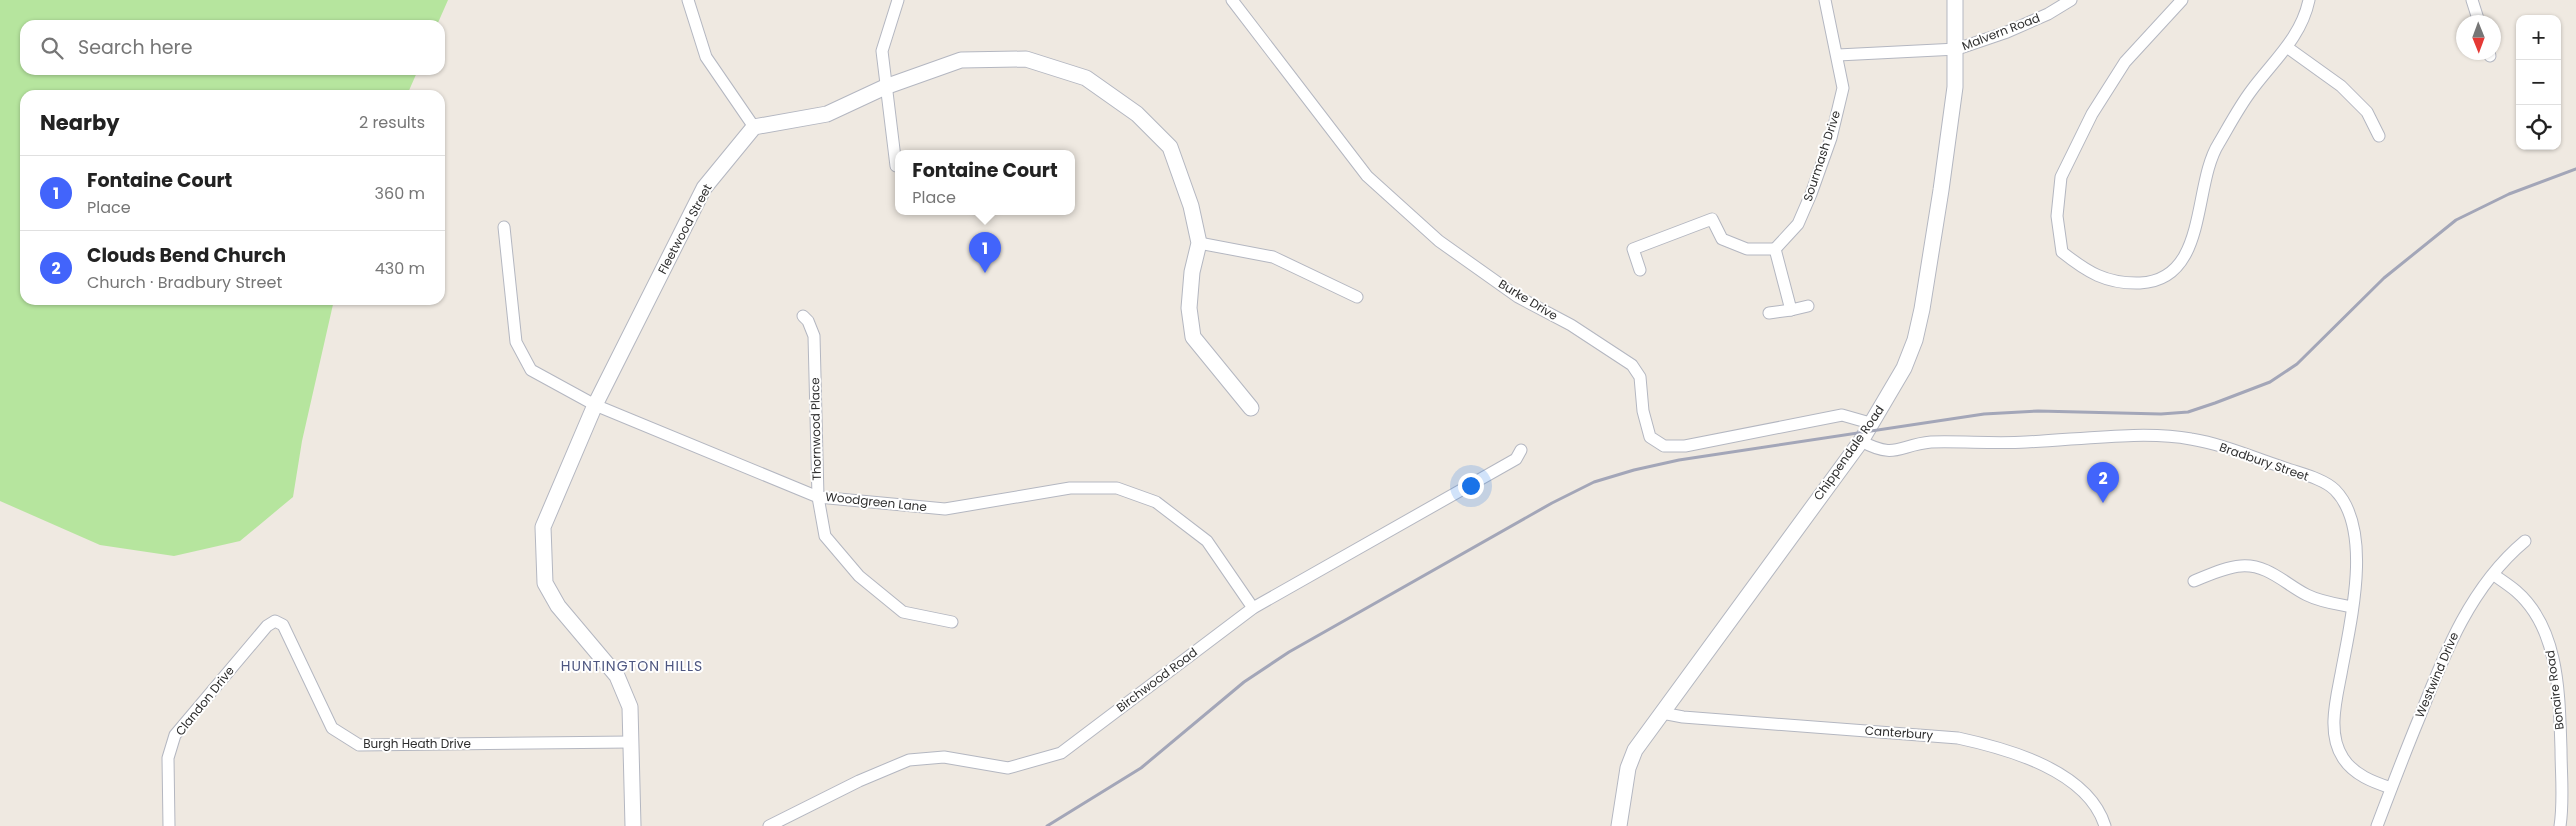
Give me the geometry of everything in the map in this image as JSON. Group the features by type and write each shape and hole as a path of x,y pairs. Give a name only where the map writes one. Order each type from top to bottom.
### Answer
{"street":[{"path":"688,0 706,56 754,127 827,114 885,87 962,60 1026,59 1086,78 1137,114 1170,147 1191,206 1199,243 1192,272 1189,308 1194,337 1251,408"},
{"path":"895,159 882,52 898,0"},
{"name":"Burke Drive","path":"1232,0 1374,183 1439,241 1518,296 1571,325 1632,365 1640,377 1644,412 1650,437 1664,446 1685,446 1842,415 1870,423"},
{"name":"Sourmash Drive","path":"1775,249 1798,224 1831,138 1843,88 1838,55 1825,0"},
{"name":"Chippendale Road","path":"1619,826 1628,768 1634,750 1861,440 1870,423 1887,400 1904,368 1915,340 1922,309 1955,88 1957,49 1955,0"},
{"name":"Malvern Road","path":"1838,55 1957,49 2007,32 2048,14 2071,0"},
{"path":"2182,0 2125,62 2092,114 2061,177 2057,216 2062,252 2085,271 2119,283 2155,282 2182,264 2196,225 2213,151 2251,91 2288,48 2307,10 2309,0"},
{"path":"2472,0 2477,15"},
{"path":"2288,48 2341,86 2367,112 2379,136"},
{"name":"Fleetwood Street","path":"633,826 630,707 617,676 558,606 544,584 543,527 595,405 704,188 754,127"},
{"path":"1640,270 1633,250 1712,219 1722,239 1747,249 1775,249 1791,310"},
{"name":"Woodgreen Lane","path":"504,227 516,342 531,370 595,405 818,496 945,509 1070,488 1116,488 1156,502 1206,541 1253,608"},
{"path":"1199,243 1272,257 1357,297"},
{"path":"1769,313 1808,306"},
{"name":"Thornwood Place","path":"803,316 808,321 814,336 818,496 825,536 859,576 903,612 952,622"},
{"name":"Bradbury Street","path":"1861,440 1878,450 1892,452 1930,442 2019,442 2149,436 2182,437 2220,446 2313,478 2334,489 2346,506 2355,529 2357,553 2352,607 2334,709 2337,745 2343,759 2355,771 2369,780 2391,788"},
{"name":"Birchwood Road","path":"769,826 859,781 909,760 944,757 1008,768 1062,753 1253,608 1516,459 1521,450"},
{"name":"Westwind Drive","path":"2377,826 2452,638 2480,590 2511,553 2525,541"},
{"path":"2194,581 2223,570 2242,566 2257,568 2272,572 2316,599 2352,607"},
{"name":"Bonaire Road","path":"2494,575 2517,591 2529,606 2552,650 2560,729 2560,826"},
{"name":"Burgh Heath Drive","path":"275,621 283,625 332,728 359,745 630,742"},
{"name":"Clandon Drive","path":"169,826 168,758 175,735 267,626 275,621"},
{"name":"Canterbury","path":"1662,713 1683,717 1958,738 1988,745 2044,766 2082,790 2095,802 2105,826"}],"green space":[{"path":"0,0 448,0 439,20 20,20 20,75 416,75 409,90 20,90 20,305 333,305 302,441 293,497 240,541 174,556 100,545 0,501"}],"railway":[{"path":"1047,826 1141,768 1244,682 1289,652 1552,503 1594,482 1634,470 1679,460 1984,414 2038,411 2161,414 2188,412 2270,382 2297,364 2384,278 2456,220 2509,194 2576,169"}],"place":[{"name":"Fontaine Court","path":"985,273"},
{"name":"Clouds Bend Church","path":"2103,503"}],"district":[{"name":"HUNTINGTON HILLS","path":"632,666"}]}
